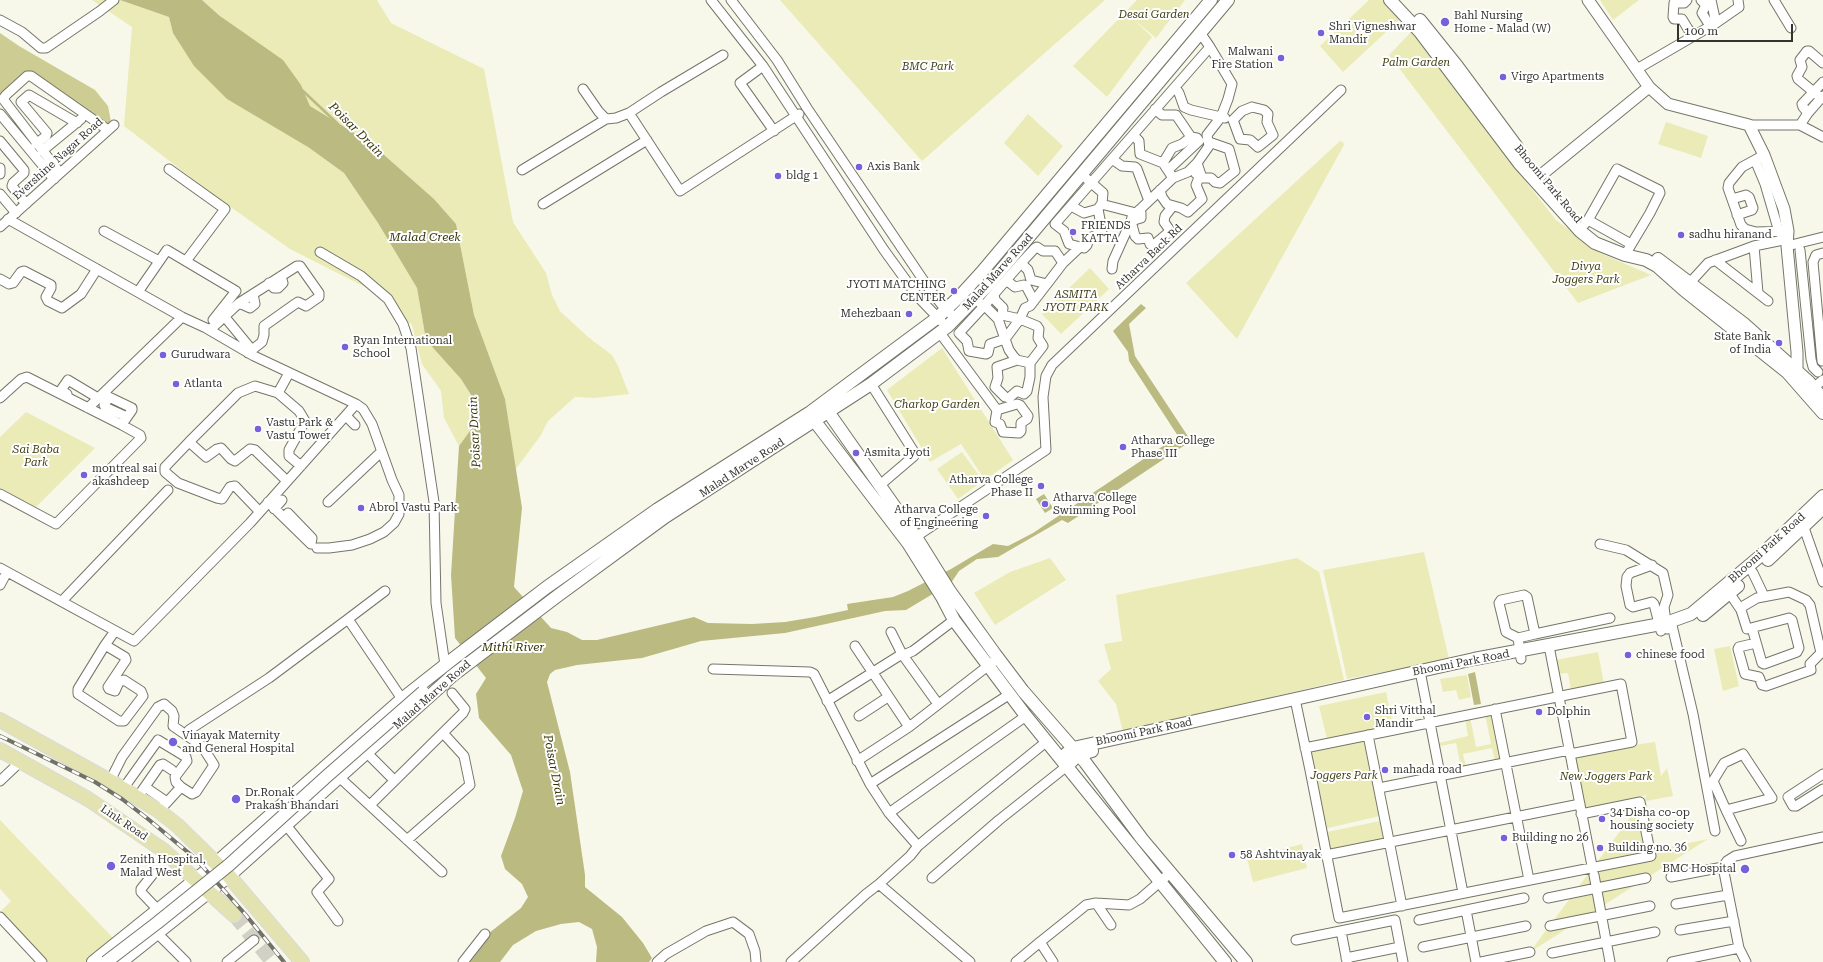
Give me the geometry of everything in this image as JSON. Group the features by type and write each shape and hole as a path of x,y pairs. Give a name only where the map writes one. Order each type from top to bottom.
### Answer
{"main road":[{"name":"Malad Marve Road","path":"121,962 211,892 462,668 665,517 825,408 942,314 981,273 1211,0"},
{"name":"Malad Marve Road","path":"825,408 871,384 979,302 991,282 1201,34 1228,0"},
{"path":"1390,0 1404,6 1441,52 1491,121 1519,163 1537,179 1558,203 1584,226 1595,243 1628,249 1646,260 1662,266 1777,364 1811,379 1823,399"},
{"path":"1200,12 1210,22"},
{"path":"1811,379 1823,413"},
{"path":"825,408 880,485 912,540 954,620 975,637"},
{"name":"Malad Marve Road","path":"93,962 216,863 402,699 547,587 658,509 812,417"},
{"path":"812,417 912,540 949,590 975,637 993,662 1010,694 1026,716 1225,962"},
{"name":"Bhoomi Park Road","path":"1076,751 1359,688 1695,621 1727,589 1751,570 1802,522 1823,496"},
{"name":"Bhoomi Park Road","path":"1802,522 1823,508"},
{"path":"993,662 1023,691 1076,751 1142,839 1241,960"},
{"path":"106,962 157,924 228,865 423,692 443,684"},
{"path":"0,720 123,788 141,793 163,807 178,826 229,876 302,962"},
{"name":"Link Road","path":"0,750 88,798 163,850 211,892 234,915"},
{"path":"1064,762 1076,751"}],"street":[{"path":"0,20 22,32 41,48 46,48 114,0"},
{"path":"711,0 763,66 832,172 918,297 942,314 956,318"},
{"path":"730,0 777,60 807,108 930,290 942,314 948,344 993,406 1003,395"},
{"path":"1588,0 1601,22 1649,87 1668,104 1748,125 1800,125 1823,137"},
{"path":"1687,0 1684,3 1674,3 1673,17 1674,19 1682,19 1694,35"},
{"path":"1701,0 1706,5 1702,13 1713,24"},
{"path":"1711,0 1713,24"},
{"path":"1637,69 1713,24 1738,7 1738,0"},
{"path":"1774,0 1791,28"},
{"path":"1112,269 1112,261 1135,214 1173,178 1188,172 1197,163 1208,146 1209,142 1207,136 1221,117 1232,84 1201,34"},
{"path":"1082,174 1092,182 1103,193 1100,206 1102,230 1099,234 1087,240 1088,245 1084,248 1069,244 1066,241 1064,231 1055,224 1071,206 1092,182 1112,159 1133,135 1155,109 1210,47"},
{"path":"1800,125 1818,93 1798,79 1797,76 1802,67 1800,60 1807,51 1809,51 1823,63"},
{"path":"522,170 606,119 616,118 629,113 723,55"},
{"path":"763,66 740,83 774,131"},
{"path":"39,148 77,123 87,114 31,76 27,76 6,94 3,99 39,148 57,176"},
{"path":"1175,87 1184,107 1233,120"},
{"path":"1537,179 1649,87"},
{"path":"583,89 599,112 606,119"},
{"name":"Atharva Back Rd","path":"912,540 1046,450 1043,397 1046,376 1052,365 1341,90"},
{"path":"39,148 47,133 21,102 29,95 77,123"},
{"path":"1233,120 1242,110 1252,107 1264,110 1268,114 1267,122 1273,134 1258,147 1250,140 1240,139"},
{"path":"629,113 680,191 807,108"},
{"path":"1155,109 1162,115 1176,115 1191,137 1197,138 1199,141 1166,166"},
{"path":"0,114 57,176"},
{"name":"Evershine Nagar Road","path":"0,227 111,127 87,114"},
{"path":"1233,120 1240,139"},
{"path":"1748,125 1760,157 1784,209 1797,352 1811,379"},
{"path":"808,136 821,129"},
{"path":"1133,135 1139,141 1140,154 1166,166 1173,178"},
{"path":"1166,166 1172,148 1182,144 1191,137"},
{"path":"1229,150 1240,139"},
{"path":"543,204 647,140"},
{"path":"0,141 24,170 12,186 26,204"},
{"path":"1209,142 1229,150"},
{"path":"1188,172 1200,175 1202,178 1211,178 1215,182 1220,183 1234,171 1229,150"},
{"path":"1760,157 1742,167 1729,183 1728,188 1741,225 1745,229 1786,240 1801,250 1812,367 1811,379"},
{"path":"1112,159 1122,166 1135,167 1137,169 1149,200"},
{"path":"832,172 844,163"},
{"path":"1160,190 1166,204 1181,208 1188,212 1202,199 1196,185 1200,175 1197,163"},
{"path":"0,168 0,174"},
{"path":"169,169 225,209 186,261"},
{"path":"1617,169 1659,190 1660,194 1628,249 1584,226 1617,169"},
{"path":"16,192 2,200 16,213"},
{"path":"1732,199 1746,195 1749,196 1753,208 1752,210 1737,215"},
{"path":"1071,206 1084,213 1104,205 1135,214"},
{"path":"1135,214 1135,236 1138,239 1148,238 1150,244 1155,244 1168,233 1169,229 1164,222 1165,216 1172,206"},
{"path":"8,220 182,317 208,329 289,373 356,404 363,409 372,424 381,452 399,495 399,514 394,523 377,535 352,545 317,548"},
{"path":"104,231 159,261"},
{"path":"1687,287 1708,263 1715,260 1754,246 1786,240 1823,237"},
{"path":"948,344 959,334 979,302 994,294 1035,248 1037,247 1043,251 1055,251 1066,241"},
{"path":"1754,246 1758,293"},
{"path":"959,334 967,341 969,351 986,354 988,353 992,343 1005,339 1020,320 1025,308 1030,306 1063,264 1080,247"},
{"path":"138,292 167,250 236,291 208,329"},
{"path":"1055,251 1063,264"},
{"path":"320,252 361,276 388,299 403,324 411,348 434,502 436,603 450,662"},
{"path":"1811,379 1813,262 1816,255 1823,253"},
{"path":"1715,260 1768,301"},
{"path":"1021,263 1028,270 1031,280 1048,284"},
{"path":"208,329 239,303 297,266 300,266 319,293 319,297 306,306 298,302 264,326 262,342 250,352"},
{"path":"0,279 9,284 13,283 21,272 24,271 51,285 46,297 48,301 62,308 81,294 97,269"},
{"path":"1006,280 1015,287 1026,286 1034,301"},
{"path":"994,294 995,300 1003,308 1002,315 1037,326 1039,329 1038,338 1043,346 1030,363 1030,377 1027,391 1024,394 1017,391 1009,398 1003,395 995,387 998,378 997,367 1017,360 1030,363"},
{"path":"979,302 998,319 1009,350 1017,360"},
{"path":"224,316 250,352"},
{"path":"88,408 100,403 182,317"},
{"path":"278,393 289,373"},
{"path":"0,398 21,379 27,377 84,403 100,403"},
{"path":"0,494 56,524 141,438 140,435 124,421 68,380 61,391 88,408"},
{"path":"871,384 914,452 914,456 880,485"},
{"path":"259,511 235,486 230,487 222,499 217,498 178,482 165,472 165,467 238,393 255,386 278,393 299,410 305,421 289,450 289,456 301,466"},
{"path":"88,408 109,397 118,400 132,408 124,421"},
{"path":"0,585 4,570 134,641 259,511 271,506 281,498 287,481 356,404"},
{"path":"346,416 355,425"},
{"path":"189,442 206,457 217,449 221,448 231,459 235,461 250,449 255,450 287,481"},
{"path":"328,502 381,452"},
{"path":"62,601 168,490"},
{"path":"271,506 311,544 312,538 288,513"},
{"path":"1802,522 1823,582"},
{"path":"1600,544 1626,550 1663,573 1668,595 1664,607 1666,626 1693,714 1716,831"},
{"path":"1652,565 1630,573 1627,577 1626,586 1630,605 1633,607 1652,602 1661,596 1668,595"},
{"path":"1751,570 1764,596"},
{"path":"1727,589 1740,608 1747,629 1789,618 1792,620 1799,648 1797,652 1764,664 1762,663 1752,628"},
{"path":"189,730 269,678 385,591"},
{"path":"1740,608 1757,598 1790,592 1806,600 1810,605 1821,653 1810,664 1811,670 1766,686 1762,685 1758,676 1745,674 1738,649 1739,647 1756,643"},
{"path":"1535,634 1527,597 1524,595 1501,600 1499,603 1506,632 1518,638 1610,618"},
{"path":"1652,602 1666,626"},
{"path":"348,619 402,699"},
{"path":"827,701 902,654 913,651 954,620"},
{"path":"106,645 125,657 126,660 108,687 109,689 114,691 120,682 124,680 141,691 143,696 124,721 119,721 78,694 78,690 106,645 115,631"},
{"path":"891,632 902,654 938,704"},
{"path":"1518,638 1521,655"},
{"path":"855,646 909,727"},
{"path":"1549,650 1610,962"},
{"path":"857,761 909,727 993,662"},
{"path":"713,669 810,672 814,674 870,784 889,812 918,846"},
{"path":"1421,675 1463,894"},
{"path":"1305,748 1621,684 1632,742 1506,763 1379,788"},
{"path":"370,805 463,713 465,709 452,693"},
{"path":"870,784 1010,694"},
{"path":"859,716 888,697"},
{"path":"1296,702 1338,918 1529,880 1593,871 1651,856 1640,802 1582,814"},
{"path":"110,780 122,757 158,706 164,704 172,711 174,716 173,726 202,746 214,765 196,792 192,794 181,787 176,782 175,778 186,760 186,757 158,740 123,788"},
{"path":"1496,710 1529,880"},
{"path":"889,812 1026,716"},
{"path":"407,840 470,785 464,756 443,733"},
{"path":"1368,735 1402,906"},
{"path":"791,962 910,856 918,846 1046,742"},
{"path":"367,753 394,780"},
{"path":"1726,810 1772,798 1743,754 1724,763 1713,781 1726,810 1741,841"},
{"path":"0,781 20,762"},
{"path":"932,878 1064,762"},
{"path":"141,793 163,764 172,770"},
{"path":"1823,774 1788,797 1793,806 1796,806 1823,789"},
{"path":"339,777 442,872"},
{"path":"163,807 181,787"},
{"path":"1708,796 1719,794"},
{"path":"1326,855 1580,804"},
{"path":"286,825 329,879 317,892 338,921"},
{"path":"1746,962 1739,948 1723,867 1727,861 1735,856 1823,837"},
{"path":"1671,877 1723,867"},
{"path":"1016,962 1086,905 1129,905 1140,899 1170,873"},
{"path":"152,874 141,889 141,892 158,910"},
{"path":"1548,898 1646,878"},
{"path":"879,884 970,962"},
{"path":"1676,904 1728,895"},
{"path":"1419,920 1524,898"},
{"path":"1094,904 1108,925"},
{"path":"1550,926 1650,906"},
{"path":"1466,910 1476,962"},
{"path":"0,917 42,962"},
{"path":"1296,940 1395,920 1403,962"},
{"path":"657,962 666,954 706,931 733,922 748,934 755,951 756,962"},
{"path":"1680,930 1734,922"},
{"path":"1423,947 1526,926"},
{"path":"1341,931 1347,960 1400,947"},
{"path":"1552,953 1655,932"},
{"path":"158,934 186,962"},
{"path":"463,962 485,934"},
{"path":"227,962 254,940"},
{"path":"1040,942 1053,962"},
{"path":"1672,962 1685,961 1739,948"},
{"path":"1481,962 1530,952"}],"green space":[{"path":"92,0 120,0 169,17 173,33 308,147 344,173 378,223 417,288 426,340 461,379 473,398 480,417 459,446 444,418 441,391 422,364 412,325 379,294 290,249 215,196 124,126 132,27"},
{"path":"202,0 377,0 391,23 484,69 513,222 546,273 552,295 560,311 588,337 612,355 629,394 595,398 575,397 548,421 541,435 515,470 505,399 474,315 456,224 434,199 383,154 361,137 310,106 301,85"},
{"name":"BMC Park","path":"780,0 1105,0 922,161"},
{"name":"Desai Garden","path":"1137,0 1185,0 1156,38 1133,19 1152,37 1107,97 1073,66"},
{"path":"1369,0 1383,0 1399,20 1343,72 1320,46"},
{"path":"1600,0 1639,0 1613,20"},
{"name":"Divya Joggers Park","path":"1413,30 1487,132 1556,220 1600,253 1651,275 1578,303 1389,55"},
{"path":"1028,114 1063,146 1038,176 1004,143"},
{"path":"1666,122 1708,136 1701,158 1658,144"},
{"path":"1340,141 1343,142 1344,145 1237,339 1186,283"},
{"name":"ASMITA JYOTI PARK","path":"1090,268 1109,289 1061,334 1042,314"},
{"name":"Charkop Garden","path":"942,348 1013,460 985,480 961,444 930,462 887,390"},
{"name":"Sai Baba Park","path":"26,412 95,448 36,507 0,488 0,437"},
{"path":"962,452 983,481 958,499 937,469"},
{"path":"1424,552 1449,659 1347,679 1323,570"},
{"path":"1050,558 1066,580 995,625 974,593 1010,572"},
{"path":"1297,558 1319,572 1344,680 1123,732 1116,704 1098,681 1111,669 1104,644 1122,641 1116,595"},
{"path":"1730,646 1739,686 1723,691 1714,649"},
{"path":"1598,652 1604,684 1571,690 1568,673 1558,674 1556,660"},
{"path":"1467,675 1471,697 1459,700 1456,690 1443,692 1440,679"},
{"path":"1386,692 1393,726 1327,739 1319,706"},
{"path":"1493,713 1502,761 1495,762 1492,748 1463,754 1466,767 1461,768 1456,743 1440,746 1439,743 1468,736 1465,718 1470,717 1476,747 1491,744 1485,714"},
{"name":"Joggers Park","path":"1369,737 1384,815 1324,829 1306,750"},
{"name":"New Joggers Park","path":"1655,742 1661,776 1667,768 1673,796 1646,801 1656,850 1708,839 1530,952 1647,795 1584,810 1570,754"},
{"path":"0,820 117,942 93,962 42,962 0,917 0,912 11,901 0,889"},
{"path":"1380,821 1384,839 1330,851 1327,832"},
{"path":"1302,844 1307,868 1253,882 1247,859"}],"shaded area":[{"path":"0,33 19,46 95,90 108,106 111,122 107,126 30,73 12,82 0,100"}],"water":[{"name":"Mithi River","path":"120,0 202,0 220,16 283,60 301,85 310,106 361,137 383,154 434,199 456,224 474,315 505,399 522,508 514,587 551,628 567,632 582,640 597,640 694,617 708,623 752,624 785,622 815,617 848,610 847,604 893,597 951,569 993,544 1008,546 1033,533 1178,436 1129,361 1128,352 1113,331 1141,304 1146,308 1129,324 1135,356 1191,441 1068,523 1062,520 998,557 977,559 959,571 951,583 906,610 885,611 785,633 701,641 642,658 577,665 555,670 550,674 547,682 570,772 585,875 585,887 622,917 643,943 652,958 649,962 596,962 597,947 592,929 579,922 561,924 536,931 513,945 500,962 467,962 489,933 521,908 528,897 522,884 505,869 501,856 523,791 511,755 479,718 476,694 486,678 455,638 451,575 459,446 480,417 473,398 461,379 426,340 417,288 378,223 344,173 308,147 227,99 194,66 173,33 169,17"},
{"name":"Atharva College Swimming Pool","path":"1044,494 1053,508 1045,513 1036,499"},
{"path":"1475,672 1481,704 1474,705 1468,674"}],"waterway":[{"name":"Poisar Drain","path":"302,90 338,124"}],"tunnel":[{"path":"234,915 272,962"}],"railway":[{"path":"0,736 95,782 122,799 148,819 196,859 245,914 284,962"}],"place":[{"name":"Bahl Nursing Home - Malad (W)","path":"1445,22"},
{"name":"Shri Vigneshwar Mandir","path":"1321,33"},
{"name":"Malwani Fire Station","path":"1281,58"},
{"name":"Virgo Apartments","path":"1503,77"},
{"name":"Axis Bank","path":"859,167"},
{"name":"bldg 1","path":"778,176"},
{"name":"FRIENDS KATTA","path":"1073,232"},
{"name":"sadhu hiranand","path":"1681,235"},
{"name":"JYOTI MATCHING CENTER","path":"954,291"},
{"name":"Mehezbaan","path":"909,314"},
{"name":"State Bank of India","path":"1779,343"},
{"name":"Ryan International School","path":"345,347"},
{"name":"Gurudwara","path":"163,355"},
{"name":"Atlanta","path":"176,384"},
{"name":"Vastu Park & Vastu Tower","path":"258,429"},
{"name":"Atharva College Phase III","path":"1123,447"},
{"name":"Asmita Jyoti","path":"856,453"},
{"name":"montreal sai akashdeep","path":"84,475"},
{"name":"Atharva College Phase II","path":"1041,486"},
{"name":"Atharva College Swimming Pool","path":"1045,504"},
{"name":"Abrol Vastu Park","path":"361,508"},
{"name":"Atharva College of Engineering","path":"986,516"},
{"name":"chinese food","path":"1628,655"},
{"name":"Dolphin","path":"1539,712"},
{"name":"Shri Vitthal Mandir","path":"1367,717"},
{"name":"Vinayak Maternity and General Hospital","path":"173,742"},
{"name":"mahada road","path":"1385,770"},
{"name":"Dr.Ronak Prakash Bhandari","path":"236,799"},
{"name":"34 Disha co-op housing society","path":"1602,819"},
{"name":"Building no 26","path":"1504,838"},
{"name":"Building no. 36","path":"1600,848"},
{"name":"58 Ashtvinayak","path":"1232,855"},
{"name":"Zenith Hospital, Malad West","path":"111,866"},
{"name":"BMC Hospital","path":"1745,869"}],"park label":[{"name":"Palm Garden","path":"1416,63"}],"water label":[{"name":"Malad Creek","path":"425,237"}]}
